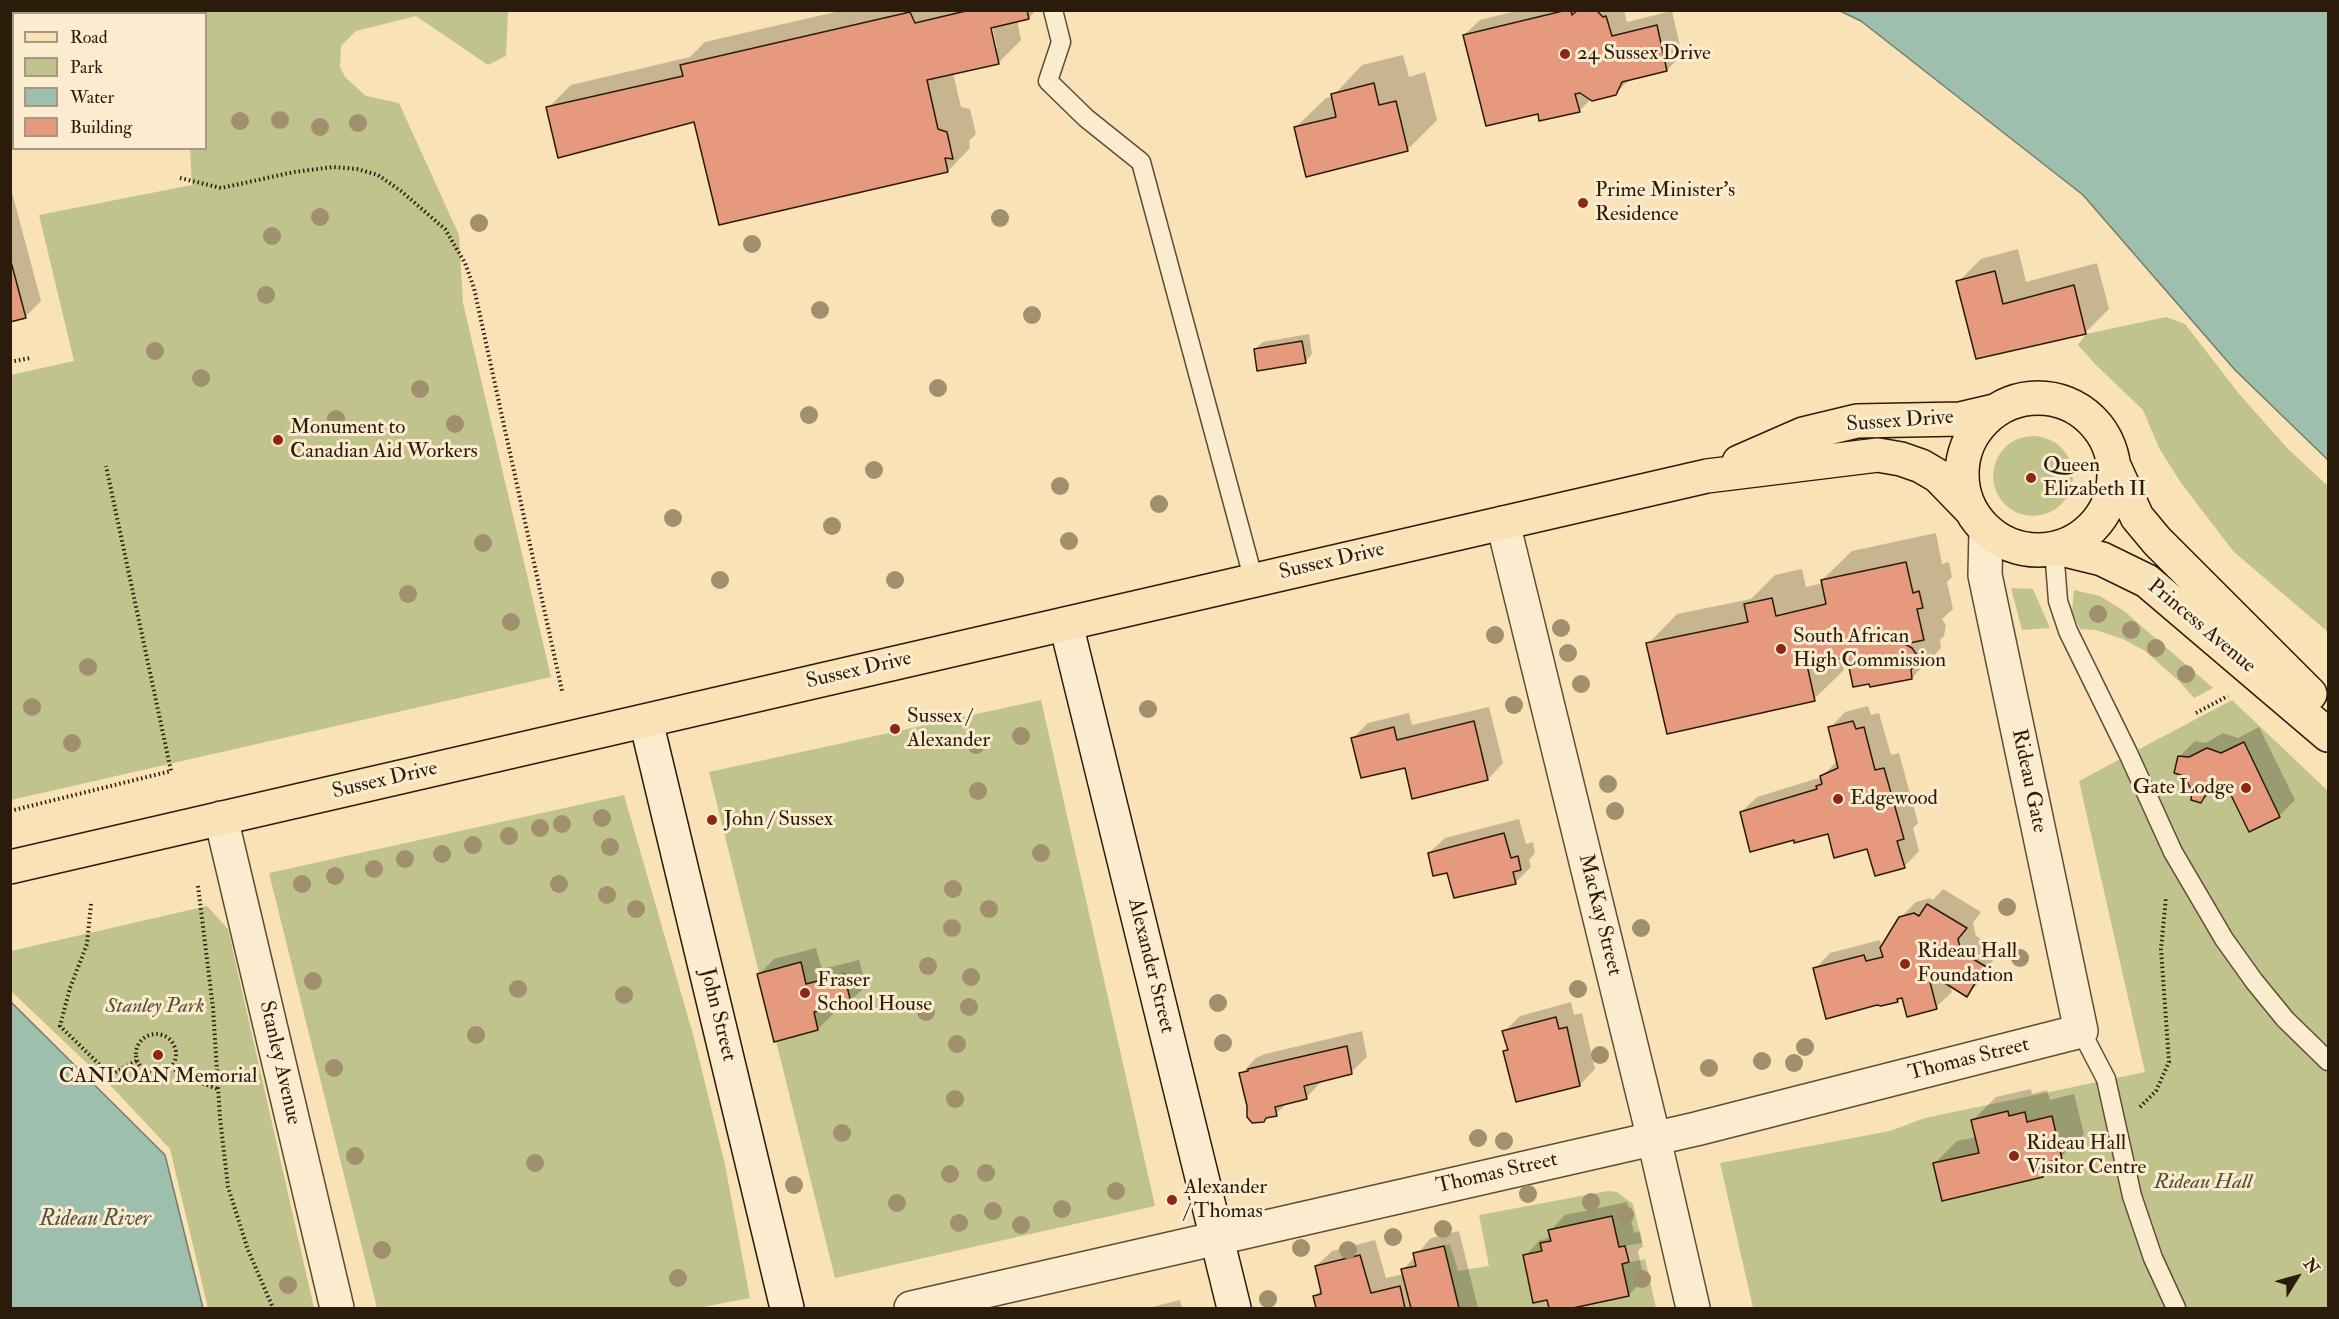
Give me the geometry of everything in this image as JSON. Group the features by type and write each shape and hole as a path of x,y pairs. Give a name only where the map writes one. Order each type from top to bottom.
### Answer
{"main road":[{"path":"2045,398 2070,405 2093,420 2108,442 2115,468 2113,490 2106,510 2094,527 2077,540 2056,549 2030,550 2006,544 1978,519 1962,488 1962,466 1967,445 1978,426 1994,411 2018,400 2045,398"},
{"name":"Sussex Drive","path":"1707,476 1803,434 1857,421 1960,419 1994,411"},
{"name":"Sussex Drive","path":"10,867 1707,476 1878,455 1901,459 1921,466 1938,476 1978,519"},
{"name":"Princess Avenue","path":"2115,468 2137,517 2157,541 2328,712"},
{"name":"Princess Avenue","path":"2056,549 2102,559 2127,569 2147,581 2328,735"}],"street":[{"name":"Rideau Gate","path":"1978,519 1984,575 2081,1031"},
{"name":"MacKay Street","path":"1503,523 1654,1139 1693,1308"},
{"name":"Alexander Street","path":"1066,624 1234,1308"},
{"name":"John Street","path":"646,721 787,1308"},
{"name":"Stanley Avenue","path":"221,818 337,1308"},
{"name":"Thomas Street","path":"911,1308 1654,1139 2081,1031"}],"lane":[{"path":"1053,10 1061,42 1048,81 1086,118 1141,162 1254,580"},
{"path":"2056,549 2058,601 2068,631 2128,753 2173,852 2224,939 2254,981 2285,1018 2328,1061"},
{"path":"2081,1031 2106,1079 2132,1196 2153,1258 2176,1308"}],"path":[{"path":"180,178 221,188 294,172 333,167 357,169 378,175 386,180 445,229 465,263 474,288 562,691"},
{"path":"10,362 30,358"},
{"path":"11,810 171,771 106,466"},
{"path":"2196,713 2229,696"},
{"path":"2117,1127 2156,1091 2169,1062 2161,949 2173,852"},
{"path":"197,882 213,1008 219,1118 228,1187 248,1250 273,1308"},
{"path":"91,904 87,944 70,988 60,1026 110,1075 138,1060"},
{"path":"151,1035 163,1035 173,1043 176,1056 171,1067 159,1074 146,1071 136,1054 140,1042 151,1035"},
{"path":"171,1067 185,1077 218,1089"}],"green space":[{"path":"24,10 508,11 506,56 488,65 416,16 356,31 341,46 340,67 345,77 366,96 399,103 459,235 463,303 551,677 11,800 11,375 74,361 39,215 192,185 190,150 207,150 207,12 23,12"},
{"path":"2166,317 2185,324 2240,395 2289,450 2328,486 2328,632 2234,552 2181,483 2159,448 2143,410 2078,345 2086,334"},
{"path":"2033,436 2048,439 2061,448 2070,461 2073,476 2070,491 2061,504 2048,513 2033,516 2018,513 2005,504 1996,491 1993,476 1996,461 2005,448 2018,439"},
{"path":"2011,588 2033,589 2050,628 2022,630"},
{"path":"2074,590 2100,596 2124,611 2213,688 2194,698 2180,682 2145,651 2125,640 2096,630 2080,629 2072,612"},
{"name":"Fraser School House","path":"1041,700 1155,1206 835,1278 709,772"},
{"name":"Rideau Hall","path":"2232,700 2328,791 2328,1308 1753,1308 1720,1163 1890,1131 1925,1118 2145,1072 2079,781"},
{"path":"624,795 694,1038 725,1165 750,1298 698,1308 377,1308 269,873"},
{"name":"Stanley Park","path":"207,906 228,929 314,1308 208,1308 170,1149 112,1087 11,991 11,951"},
{"path":"1608,1191 1617,1192 1633,1204 1642,1243 1619,1247 1548,1230 1551,1241 1541,1243 1542,1251 1523,1256 1533,1303 1547,1300 1549,1308 1459,1308 1444,1246 1450,1244 1458,1271 1489,1266 1479,1215"},
{"path":"1645,1259 1656,1308 1573,1308 1629,1296 1622,1264"}],"water":[{"path":"1840,11 2328,11 2328,460 2235,370 2083,195 1861,21"},
{"name":"Rideau River","path":"11,1002 165,1155 203,1308 11,1308"}],"building":[{"path":"970,10 1027,10 1029,19 991,28 999,64 927,80 938,129 947,132 953,159 945,158 948,172 719,225 694,122 558,158 546,107 683,76 680,65 910,12 915,23"},
{"name":"24 Sussex Drive","path":"1571,10 1572,15 1578,10 1596,10 1603,17 1606,16 1612,36 1657,25 1667,71 1622,82 1616,95 1592,101 1580,93 1575,94 1580,112 1539,121 1538,114 1486,126 1463,35"},
{"path":"1374,83 1379,105 1396,101 1408,151 1306,177 1294,127 1336,117 1331,94"},
{"path":"10,258 26,318 10,322"},
{"path":"1995,271 2003,304 2074,285 2086,334 1976,359 1956,281"},
{"path":"1302,341 1306,363 1257,371 1254,349"},
{"name":"South African High Commission","path":"1906,562 1913,593 1919,591 1923,608 1917,609 1924,640 1905,644 1917,655 1915,667 1911,669 1912,679 1870,687 1869,684 1853,687 1847,657 1807,665 1815,701 1667,734 1646,643 1748,622 1744,604 1772,598 1776,616 1826,604 1821,580"},
{"path":"1474,721 1488,780 1412,799 1405,768 1361,778 1351,738 1394,727 1397,740"},
{"name":"Edgewood","path":"1853,721 1856,729 1864,727 1875,770 1884,768 1904,839 1897,841 1905,868 1875,876 1867,849 1834,858 1828,834 1750,852 1740,812 1817,789 1816,786 1822,784 1820,776 1838,768 1828,727"},
{"name":"Gate Lodge","path":"2244,742 2280,817 2249,832 2228,789 2223,786 2205,796 2201,803 2191,800 2192,791 2184,776 2174,773 2178,756 2189,757 2207,748 2221,753"},
{"path":"1504,833 1511,858 1518,856 1521,870 1513,872 1516,884 1454,898 1447,873 1433,876 1428,853"},
{"name":"Rideau Hall Foundation","path":"1927,904 1967,928 1958,939 1961,952 1985,966 1967,997 1940,980 1930,982 1937,1009 1907,1017 1902,998 1897,999 1898,1002 1877,1005 1826,1019 1813,968 1864,955 1866,961 1883,957 1880,948 1899,917 1914,913 1919,916"},
{"name":"Fraser School House","path":"801,962 806,984 844,974 851,1003 814,1012 818,1030 774,1042 757,974"},
{"path":"1556,1017 1559,1029 1567,1027 1580,1086 1516,1102 1503,1051 1508,1050 1502,1031"},
{"path":"1347,1046 1352,1074 1304,1086 1307,1099 1275,1107 1277,1116 1266,1118 1264,1122 1252,1123 1247,1117 1247,1106 1239,1073"},
{"name":"Rideau Hall Visitor Centre","path":"2008,1111 2009,1116 2025,1112 2027,1122 2052,1116 2062,1159 2039,1164 2043,1177 1942,1201 1933,1163 1979,1153 1971,1120"},
{"path":"1612,1216 1619,1247 1625,1246 1629,1262 1622,1264 1629,1296 1573,1308 1549,1308 1547,1300 1533,1303 1523,1255 1542,1251 1540,1243 1551,1241 1548,1230"},
{"path":"1444,1246 1459,1308 1411,1308 1401,1269 1416,1266 1413,1253"},
{"path":"1360,1255 1371,1293 1400,1286 1405,1308 1316,1308 1313,1296 1321,1292 1315,1266"}],"place":[{"name":"24 Sussex Drive","path":"1565,54"},
{"name":"Prime Minister's Residence","path":"1583,203"},
{"name":"Monument to Canadian Aid Workers","path":"278,440"},
{"name":"Queen Elizabeth II","path":"2031,478"},
{"name":"South African High Commission","path":"1781,649"},
{"name":"Sussex / Alexander","path":"895,729"},
{"name":"Gate Lodge","path":"2246,788"},
{"name":"Edgewood","path":"1838,799"},
{"name":"John / Sussex","path":"712,820"},
{"name":"Rideau Hall Foundation","path":"1905,964"},
{"name":"Fraser School House","path":"805,993"},
{"name":"CANLOAN Memorial","path":"158,1055"},
{"name":"Rideau Hall Visitor Centre","path":"2014,1156"},
{"name":"Alexander / Thomas","path":"1172,1200"}]}
